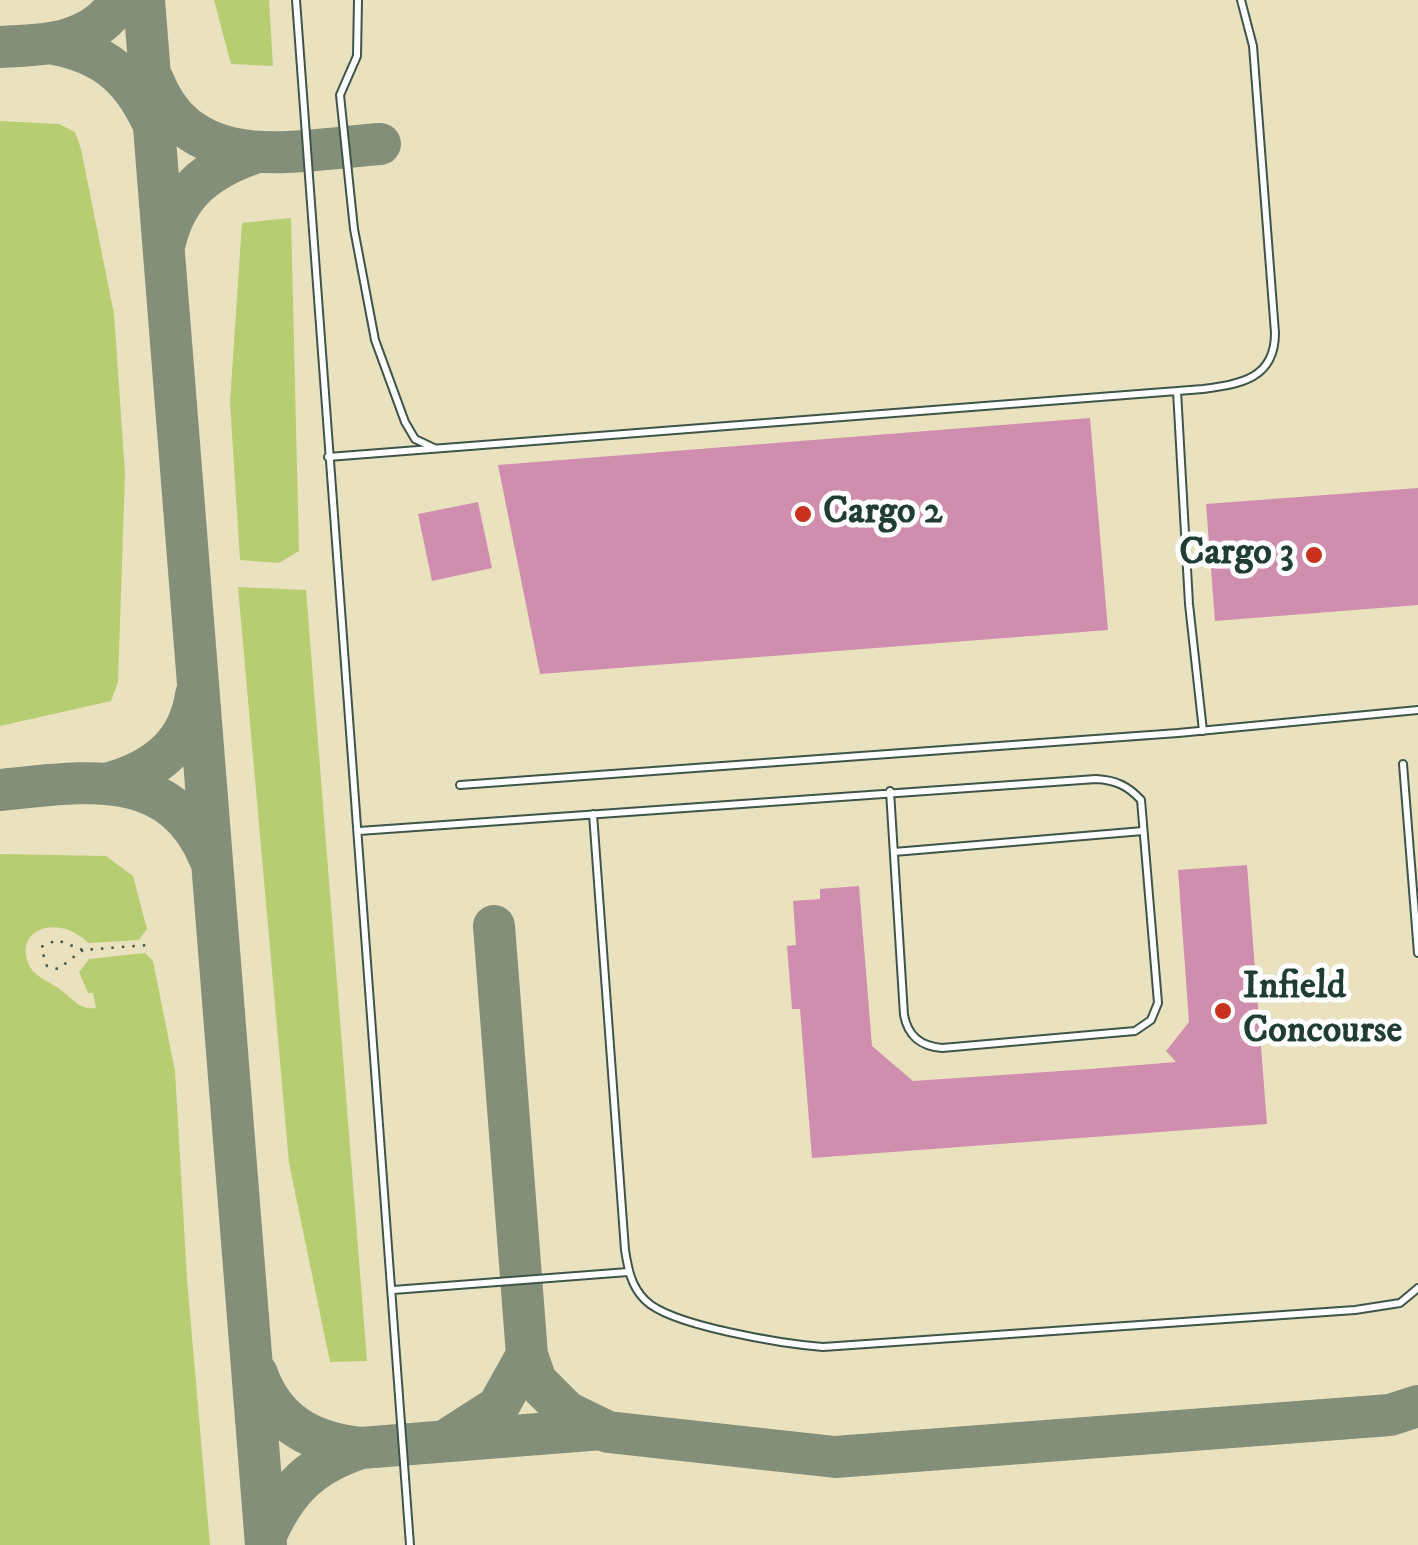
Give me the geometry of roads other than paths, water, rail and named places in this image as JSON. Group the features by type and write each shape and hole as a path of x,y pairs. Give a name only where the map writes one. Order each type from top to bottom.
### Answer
{"lane":[{"path":"296,0 410,1545"},
{"path":"358,0 358,56 340,95 354,229 381,356 414,438 435,449"},
{"path":"328,457 1176,391 1253,379 1274,351 1253,46 1241,0"},
{"path":"1176,391 1189,604 1203,731"},
{"path":"460,785 1203,731 1418,710"},
{"path":"1403,764 1418,953"},
{"path":"359,831 890,790 1109,780 1121,783 1140,800 1158,1003 1151,1020 1135,1031 942,1048 920,1043 906,1026 890,790"},
{"path":"593,814 628,1272 645,1300 658,1310 752,1337 823,1347 1356,1310 1400,1302 1418,1288"},
{"path":"894,852 1144,832"},
{"path":"393,1290 628,1272"}],"place":[{"name":"Cargo 2","path":"803,514"},
{"name":"Cargo 3","path":"1314,555"},
{"name":"Infield Concourse","path":"1223,1011"}]}
